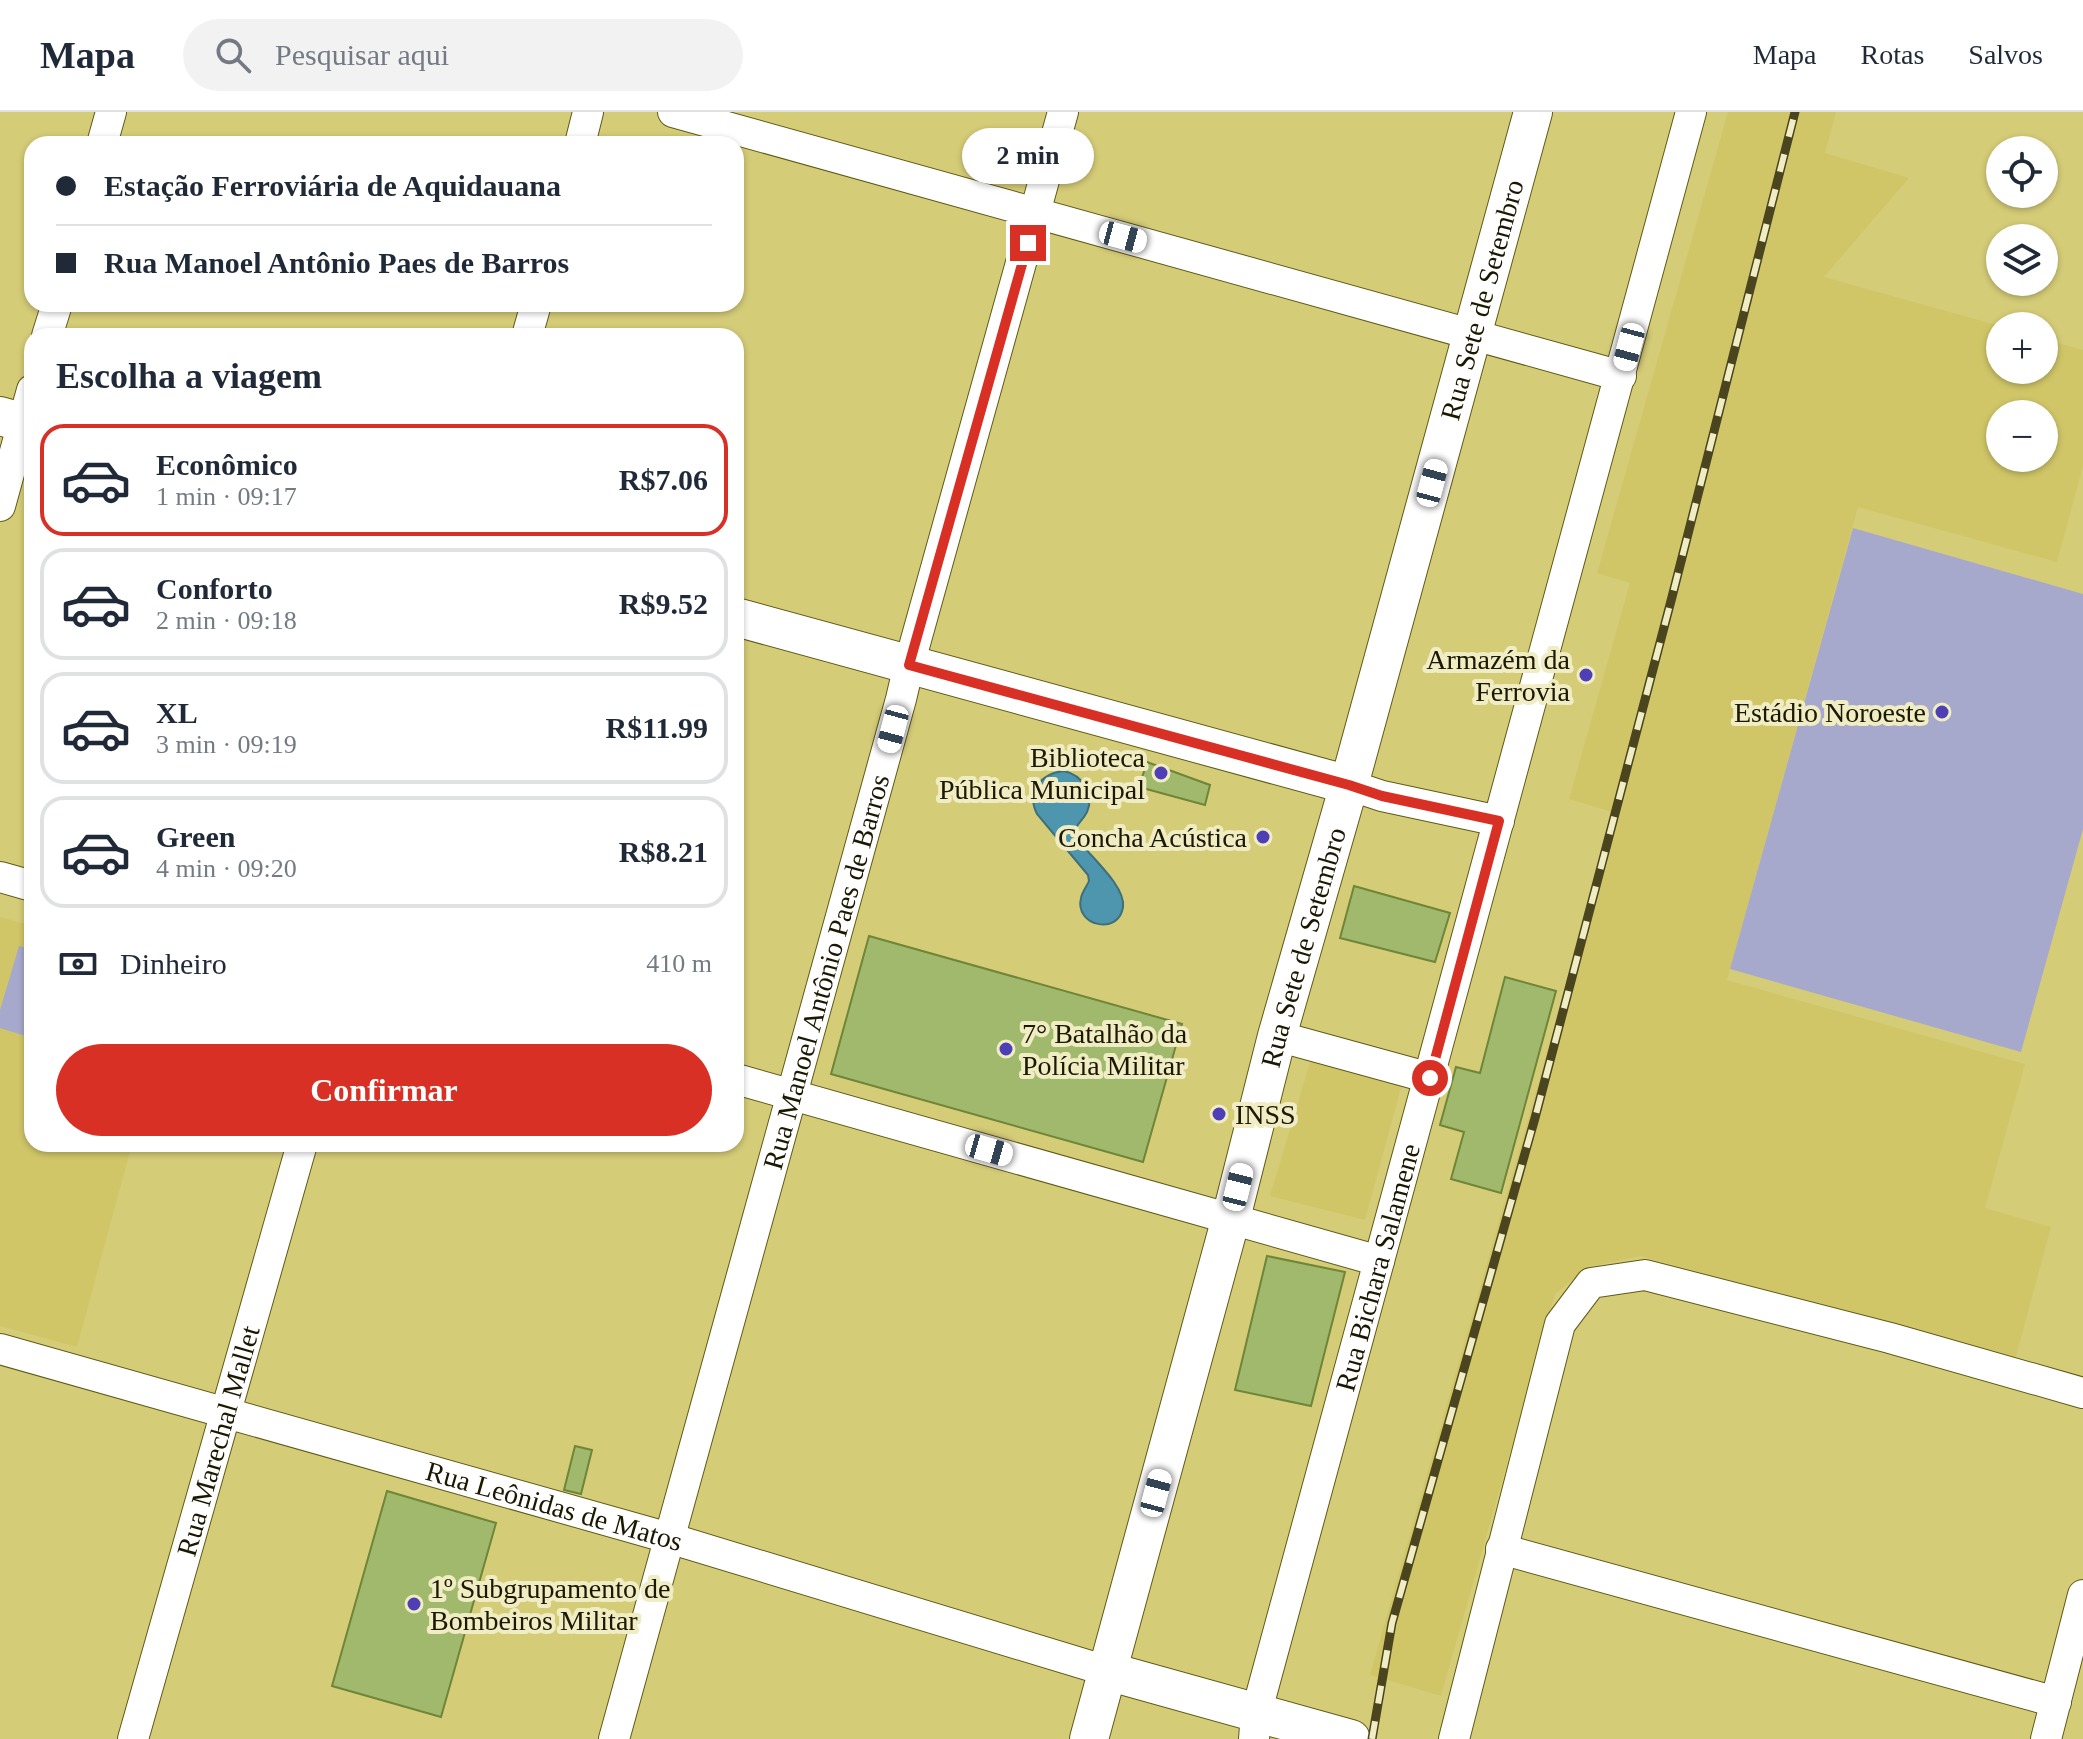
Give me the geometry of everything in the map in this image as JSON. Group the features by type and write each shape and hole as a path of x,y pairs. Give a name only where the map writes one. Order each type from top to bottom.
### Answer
{"main road":[{"name":"Rua Sete de Setembro","path":"1089,1739 1231,1218 1277,1036 1533,112"},
{"path":"744,619 1349,785"},
{"path":"1107,1671 1255,1726 1351,1739"}],"street":[{"path":"104,136 111,112"},
{"path":"582,136 588,112"},
{"path":"673,112 1621,376"},
{"name":"Rua Manoel Antônio Paes de Barros","path":"614,1739 1063,112"},
{"name":"Rua Bichara Salamene","path":"1255,1726 1691,112"},
{"path":"0,506 22,414"},
{"path":"1349,785 1382,796 1499,821"},
{"path":"0,877 24,884"},
{"path":"1277,1036 1430,1078"},
{"path":"744,1081 1379,1261"},
{"name":"Rua Marechal Mallet","path":"133,1739 300,1152"},
{"path":"1454,1739 1560,1324 1591,1283 1645,1275 1890,1338 2083,1393"},
{"name":"Rua Leônidas de Matos","path":"0,1349 669,1538 1107,1671"},
{"path":"1501,1549 2056,1702"},
{"path":"2046,1739 2083,1595"}],"shaded area":[{"path":"1728,112 1836,112 1825,153 1909,178 1824,277 1986,322 1986,384 2058,384 2058,343 2083,350 2083,466 2057,562 1858,507 1727,980 2025,1064 1985,1208 2051,1227 2015,1360 1641,1256 1588,1267 1555,1294 1441,1696 1370,1675 1615,813 1569,799 1630,583 1597,573"},
{"name":"Estádio Noroeste","path":"1853,528 2083,594 2083,829 2021,1052 1730,969"},
{"path":"1064,771 1081,781 1088,792 1087,812 1074,835 1118,889 1123,907 1114,922 1098,924 1084,915 1081,898 1089,881 1088,875 1037,814 1034,806 1035,791 1042,780"},
{"path":"0,917 24,924 24,1152 130,1152 77,1347 0,1326"},
{"path":"19,946 24,948 24,1036 0,1028 0,1010"},
{"path":"1311,1059 1402,1084 1365,1220 1270,1196"}],"building":[{"name":"Biblioteca Pública Municipal","path":"1147,762 1210,785 1205,805 1139,787"},
{"path":"1354,886 1450,913 1435,962 1340,938"},
{"name":"7° Batalhão da Polícia Militar","path":"869,936 1182,1024 1143,1162 831,1074"},
{"path":"1505,977 1556,991 1501,1193 1451,1179 1464,1132 1440,1125 1456,1067 1480,1073"},
{"path":"1267,1256 1345,1272 1311,1406 1235,1390"},
{"path":"575,1446 592,1450 581,1494 564,1490"},
{"name":"1º Subgrupamento de Bombeiros Militar","path":"387,1491 496,1523 441,1717 332,1686"}],"railway":[{"path":"1372,1739 1392,1623 1535,1118 1795,112"}],"place":[{"name":"Armazém da Ferrovia","path":"1586,675"},
{"name":"Estádio Noroeste","path":"1942,712"},
{"name":"Biblioteca Pública Municipal","path":"1161,773"},
{"name":"Concha Acústica","path":"1263,837"},
{"name":"7° Batalhão da Polícia Militar","path":"1006,1049"},
{"name":"INSS","path":"1219,1114"},
{"name":"1º Subgrupamento de Bombeiros Militar","path":"414,1604"}],"route":[{"path":"1028,243 909,665 1382,796 1499,821 1430,1078"}]}
